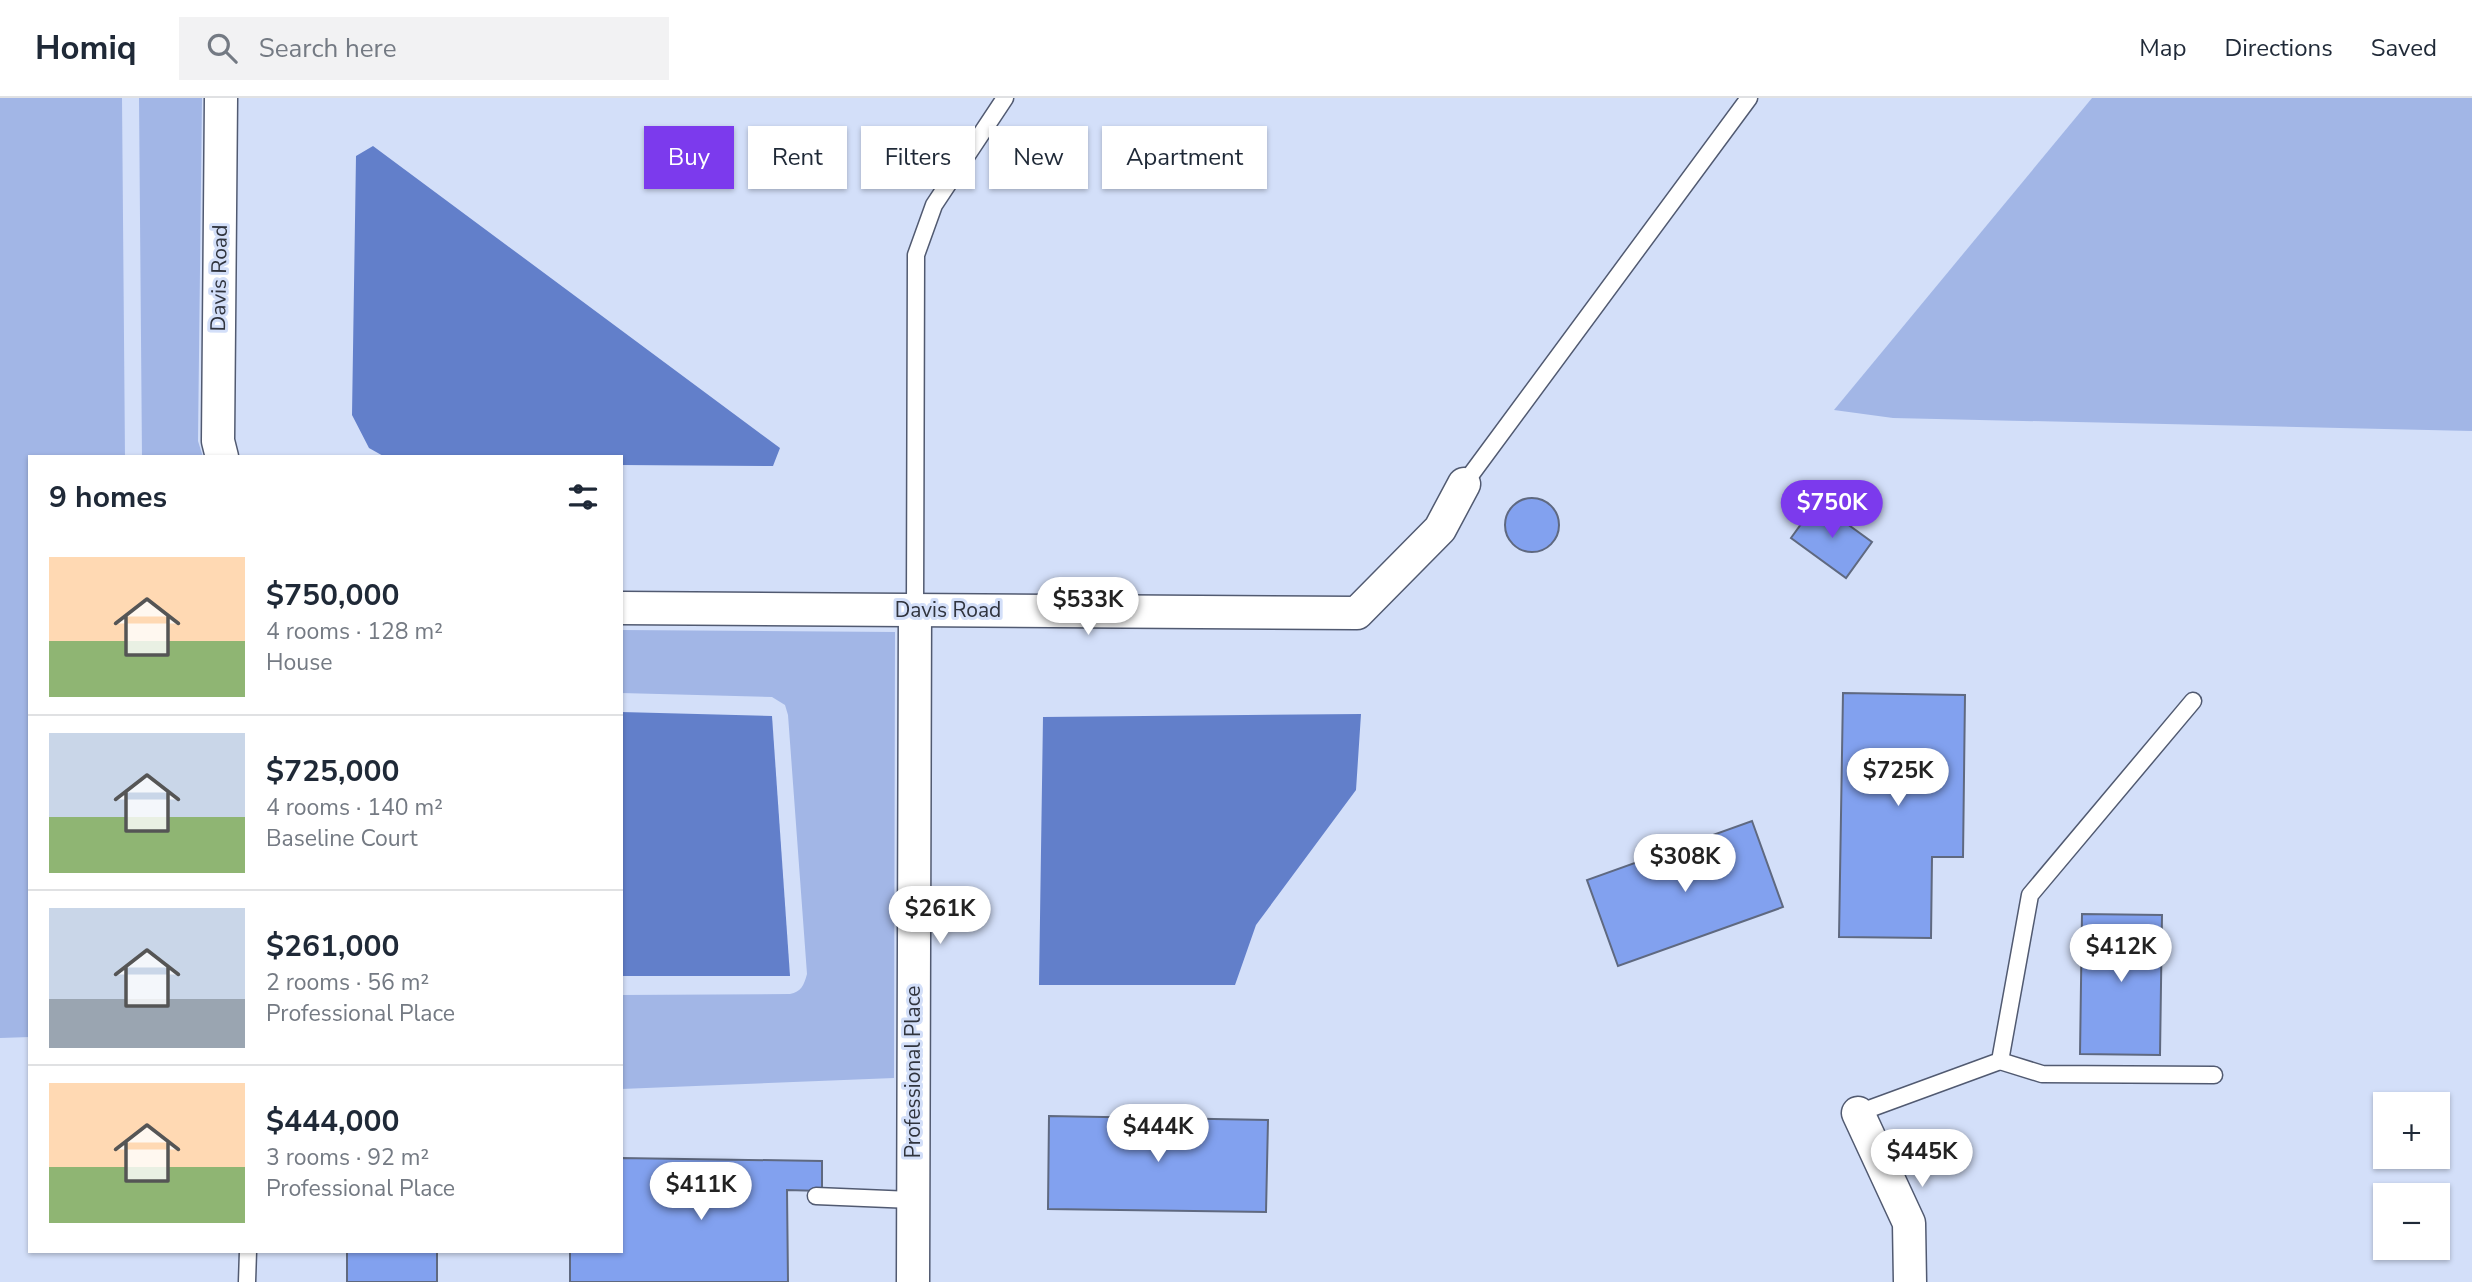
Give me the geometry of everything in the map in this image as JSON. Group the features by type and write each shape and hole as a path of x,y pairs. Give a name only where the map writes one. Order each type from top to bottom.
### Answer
{"street":[{"name":"Davis Road","path":"222,98 218,441 222,455"},
{"name":"Davis Road","path":"623,608 1357,613 1440,529 1464,484"},
{"name":"Professional Place","path":"913,1282 915,610"},
{"path":"1858,1113 1909,1223 1910,1282"}],"lane":[{"path":"915,610 916,255 934,205 1005,98"},
{"path":"1464,484 1749,98"},
{"path":"2000,1061 2029,895 2193,701"},
{"path":"1858,1113 2000,1061 2042,1074 2214,1075"},
{"path":"816,1196 912,1200"},
{"path":"247,1282 248,1253"}],"shaded area":[{"path":"0,98 122,98 125,455 28,455 28,1037 0,1038"},
{"path":"139,98 202,98 198,441 202,455 142,455"},
{"path":"2092,98 2472,98 2472,431 1893,418 1834,410"},
{"path":"373,146 780,448 773,466 623,465 623,455 381,455 369,448 352,415 356,156"},
{"path":"623,630 895,632 894,1078 623,1089 623,995 790,994 797,992 805,981 807,974 788,715 785,705 772,697 623,693"},
{"path":"623,712 772,716 790,976 623,976"},
{"path":"1361,714 1356,790 1256,925 1235,985 1039,985 1043,717"}],"building":[{"path":"1532,498 1551,506 1559,525 1551,544 1532,552 1513,544 1505,525 1513,506"},
{"path":"1817,502 1872,542 1846,578 1791,538"},
{"path":"1843,693 1965,695 1963,857 1932,857 1931,938 1839,937"},
{"path":"1752,821 1783,907 1618,966 1587,880"},
{"path":"2082,914 2162,915 2160,1055 2080,1054"},
{"path":"1049,1116 1268,1120 1266,1212 1048,1209"},
{"path":"623,1158 822,1161 822,1191 787,1190 788,1282 570,1282 570,1253 623,1253"},
{"path":"347,1253 437,1253 437,1282 347,1282"}]}
